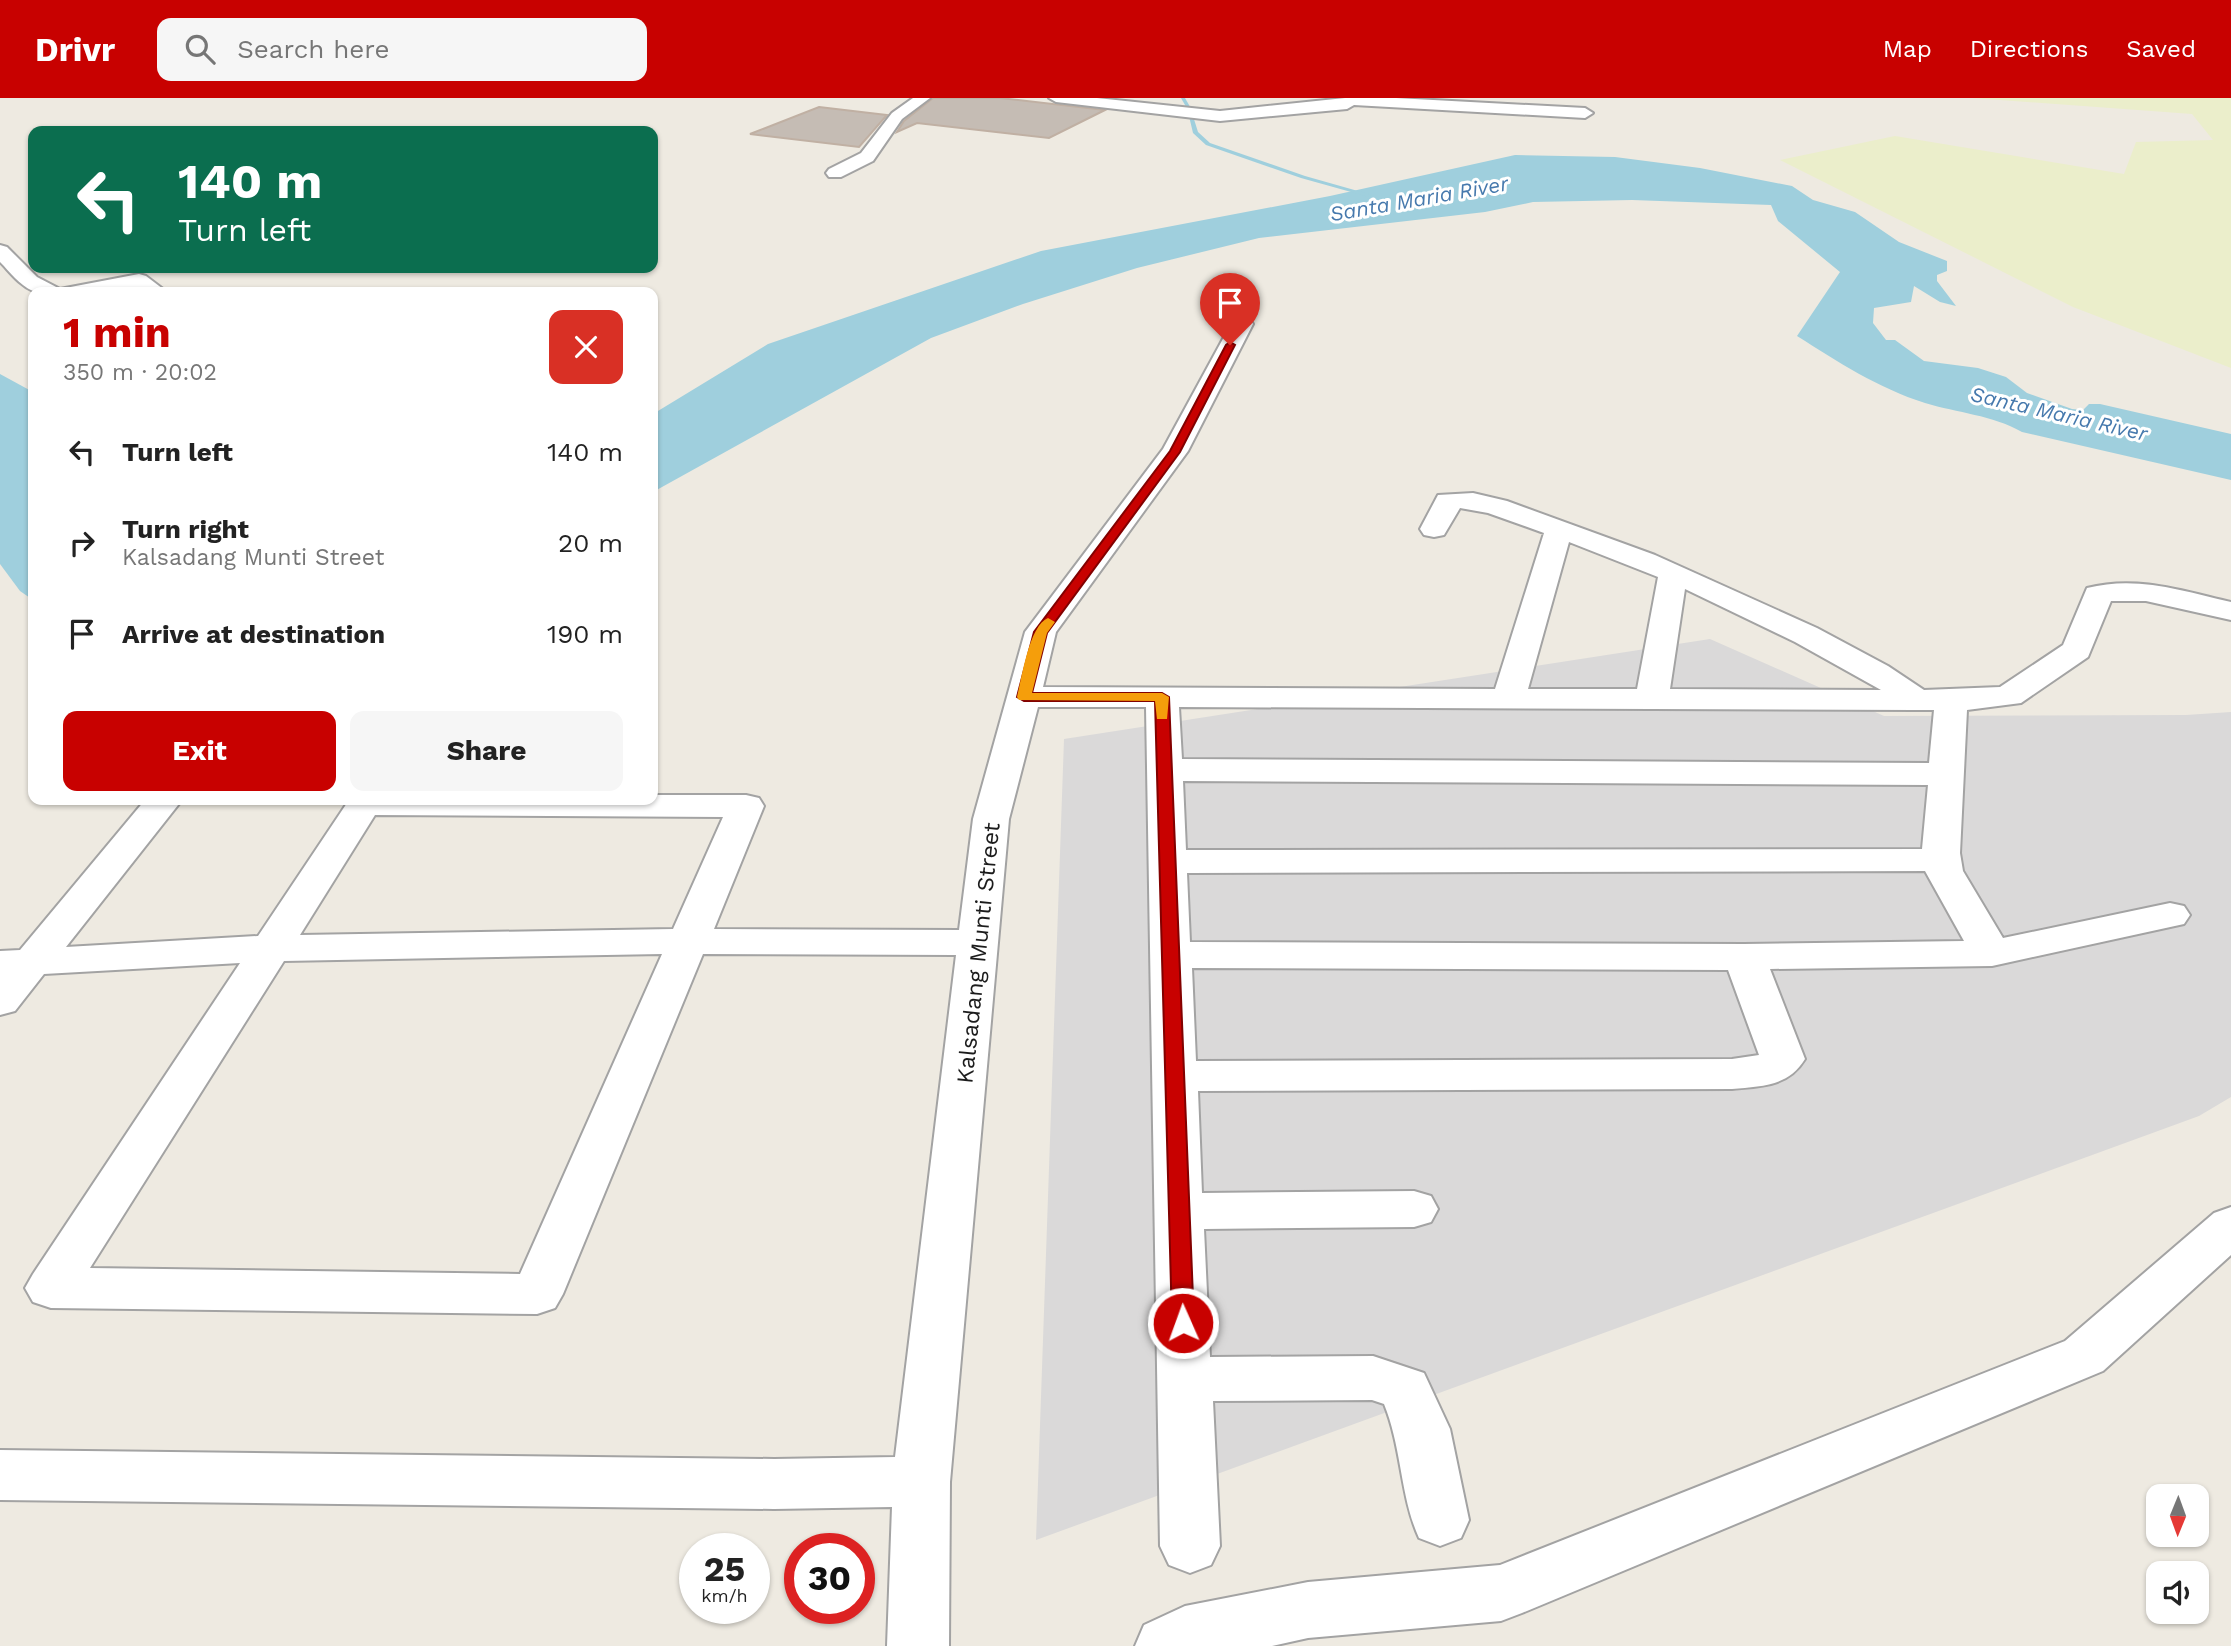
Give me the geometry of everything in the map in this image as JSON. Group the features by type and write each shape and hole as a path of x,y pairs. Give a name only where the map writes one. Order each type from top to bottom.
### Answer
{"street":[{"path":"835,173 867,157 897,116 923,98"},
{"path":"1056,98 1220,116 1351,101 1585,113"},
{"path":"1326,120 1351,101"},
{"path":"0,251 30,281 41,287"},
{"path":"95,287 139,279 151,287"},
{"name":"Kalsadang Munti Street","path":"918,1646 921,1482 991,819 1041,632 1175,452 1241,324"},
{"path":"1434,529 1448,501 1461,499 1486,504 1618,550 1673,573 1752,608 1934,700"},
{"path":"1510,698 1559,529"},
{"path":"1652,699 1673,573"},
{"path":"1024,697 1934,700 2009,696 2077,650 2098,594 2132,590 2231,611"},
{"path":"1162,697 1190,1546"},
{"path":"1934,700 1948,774 1942,860 1944,871 1992,953"},
{"path":"1164,770 1948,774"},
{"path":"0,1001 16,963 158,805"},
{"path":"363,805 51,1288 537,1294 746,806 555,805"},
{"path":"1167,862 1942,860"},
{"path":"1170,955 1744,957 1992,953 2170,915"},
{"path":"16,963 271,948 688,941 979,943"},
{"path":"1174,1076 1732,1074 1769,1070 1783,1059 1744,957"},
{"path":"1179,1211 1414,1209"},
{"path":"1166,1646 1185,1635 1308,1610 1501,1593 2084,1356 2231,1226"},
{"path":"1185,1379 1373,1378 1405,1389 1422,1429 1440,1520"},
{"path":"0,1475 774,1484 921,1482"}],"shaded area":[{"path":"1710,639 1884,716 2186,715 2231,712 2231,1097 2199,1116 1036,1540 1064,739"}],"green space":[{"path":"1972,98 2231,98 2231,368 2073,307 1780,160 1895,136 2124,174 2136,142 2213,140 2192,114"}],"water":[{"name":"Santa Maria River","path":"1515,155 1615,157 1700,168 1792,186 1813,200 1855,212 1899,242 1947,261 1947,271 1937,275 1937,281 1956,306 1940,302 1914,286 1911,302 1874,308 1873,323 1886,340 1895,340 1924,361 1978,368 2006,377 2027,393 2072,409 2083,410 2089,404 2100,404 2231,434 2231,480 2022,432 1999,422 1925,403 1891,390 1843,365 1797,336 1840,272 1778,221 1771,205 1632,200 1533,202 1485,212 1259,238 1137,268 1023,304 931,338 658,489 658,411 768,344 1041,251 1330,196"},
{"path":"0,374 28,389 28,597 20,591 0,564"}],"building":[{"path":"933,98 1000,98 1105,110 1049,138 917,123 897,132 904,121"},
{"path":"819,107 887,115 859,147 750,134"}],"waterway":[{"path":"1183,98 1191,111"},
{"name":"Santa Maria River","path":"1191,116 1196,133 1208,144 1303,177 1369,195"}],"slow traffic":[{"path":"1048,622 1041,632 1024,697 1162,697 1162,716"}],"route":[{"path":"1183,1323 1162,697 1024,697 1041,632 1175,452 1230,345"}]}
